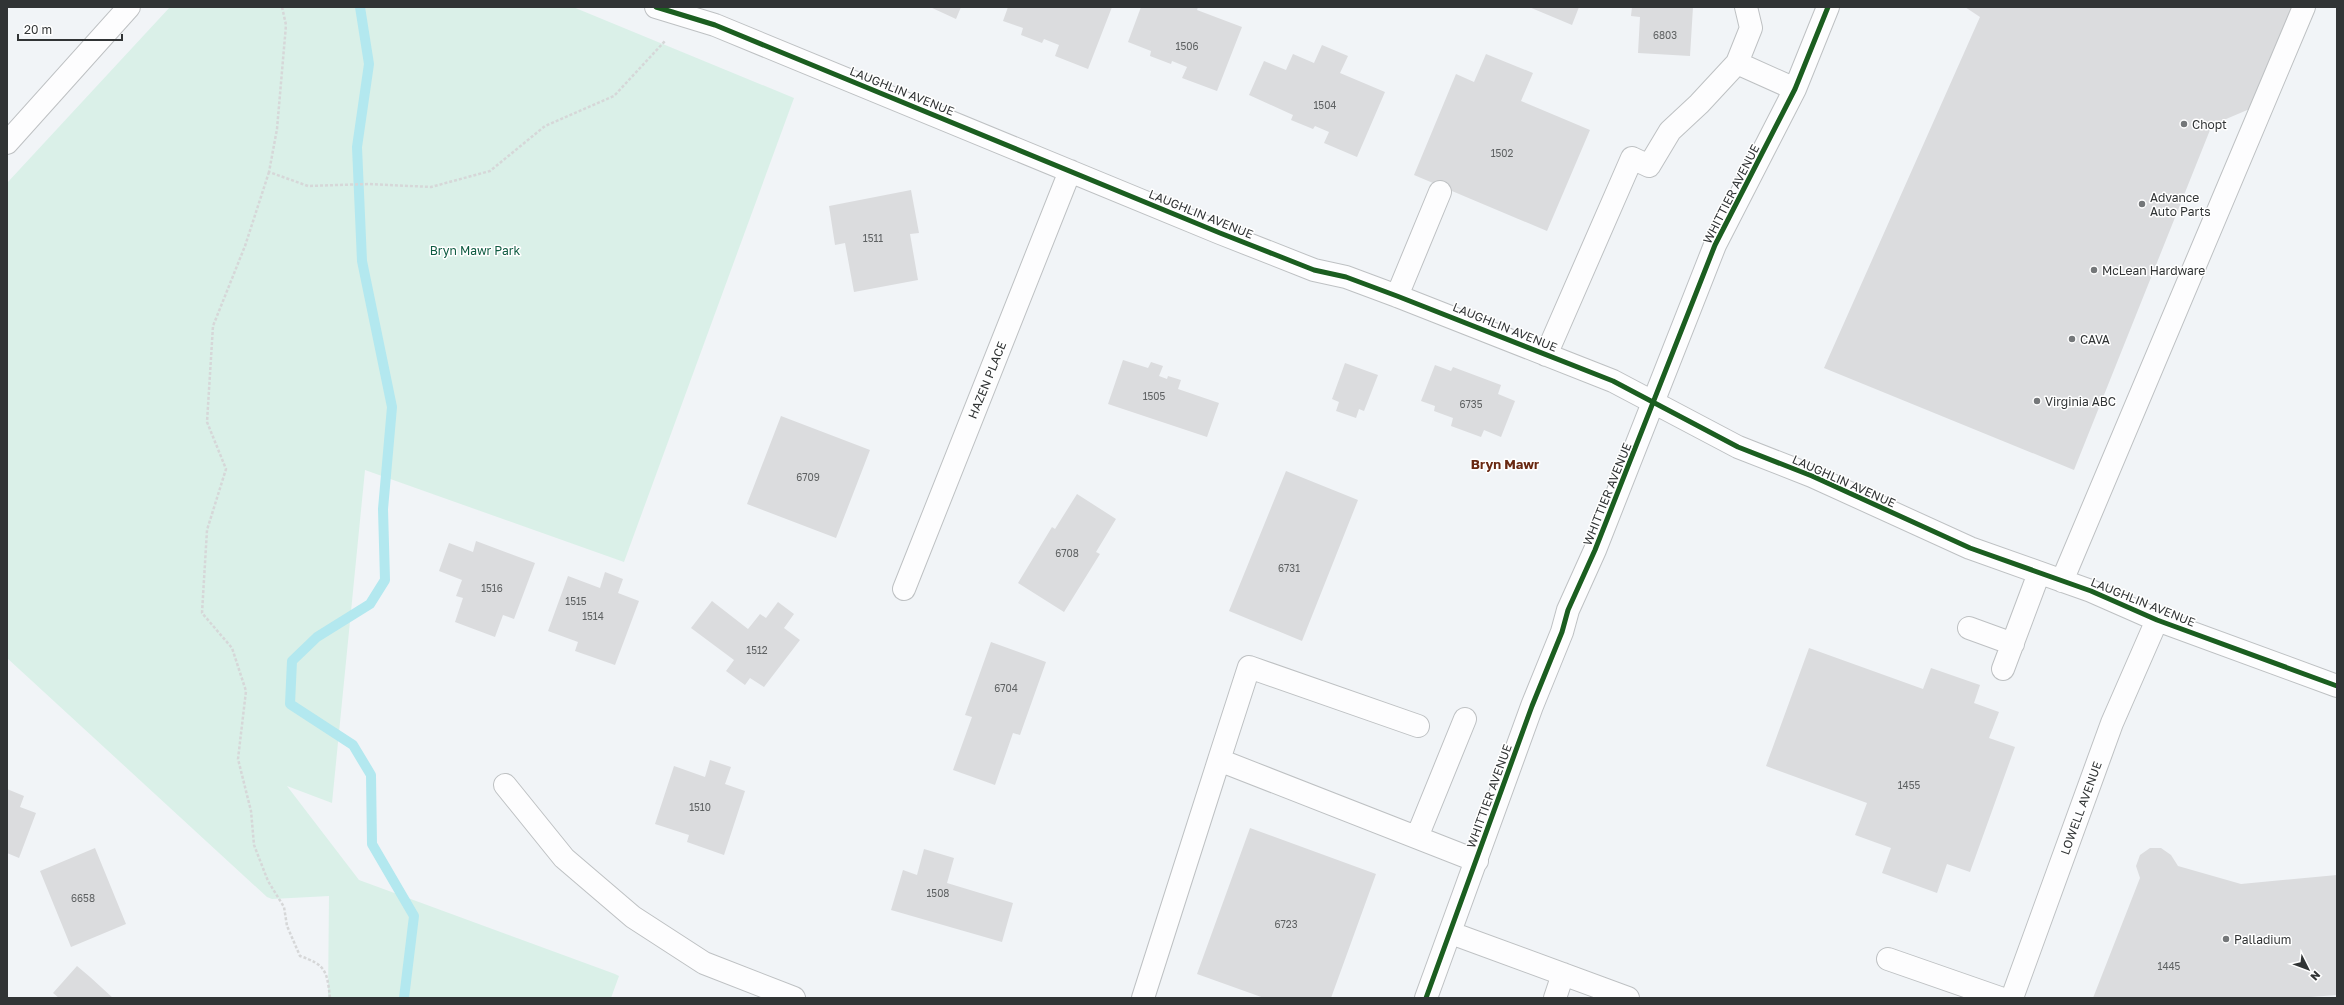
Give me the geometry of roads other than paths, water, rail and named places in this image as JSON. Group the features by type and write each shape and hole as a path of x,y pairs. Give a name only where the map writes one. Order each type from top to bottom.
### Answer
{"street":[{"path":"7,143 129,7"},
{"name":"LAUGHLIN AVENUE","path":"656,7 715,25 1314,270 1346,278 1397,296 1613,381 1738,447 1812,476 1970,548 2062,581 2157,620 2337,686"},
{"path":"1546,355 1632,158 1649,166 1670,131 1699,104 1737,63 1751,28 1746,7"},
{"name":"WHITTIER AVENUE","path":"1426,998 1451,933 1532,706 1562,632 1568,610 1595,550 1654,404 1715,245 1795,89 1828,7"},
{"path":"2062,581 2304,7"},
{"path":"1737,63 1795,89"},
{"name":"HAZEN PLACE","path":"904,589 1070,171"},
{"path":"1397,296 1440,192"},
{"path":"2003,669 2039,573"},
{"name":"LOWELL AVENUE","path":"2012,998 2112,723 2157,620"},
{"path":"1969,628 2013,644"},
{"path":"1142,998 1248,668 1418,726"},
{"path":"1417,837 1465,719"},
{"path":"1219,760 1476,861"},
{"path":"506,786 564,858 633,917 704,963 794,998"},
{"path":"1451,933 1628,998"},
{"path":"1888,959 2000,998"},
{"path":"1556,998 1563,974"}],"waterway":[{"path":"360,7 369,64 357,147 362,261 392,407 383,509 385,580 370,604 317,637 292,661 290,704 353,745 371,775 372,844 414,916 404,998"}],"place":[{"name":"Chopt","path":"2184,124"},
{"name":"Advance Auto Parts","path":"2142,204"},
{"name":"McLean Hardware","path":"2094,270"},
{"name":"CAVA","path":"2072,339"},
{"name":"Virginia ABC","path":"2037,401"},
{"name":"Palladium","path":"2226,939"}],"district":[{"name":"Bryn Mawr","path":"1505,464"}],"park label":[{"name":"Bryn Mawr Park","path":"475,250"}]}
